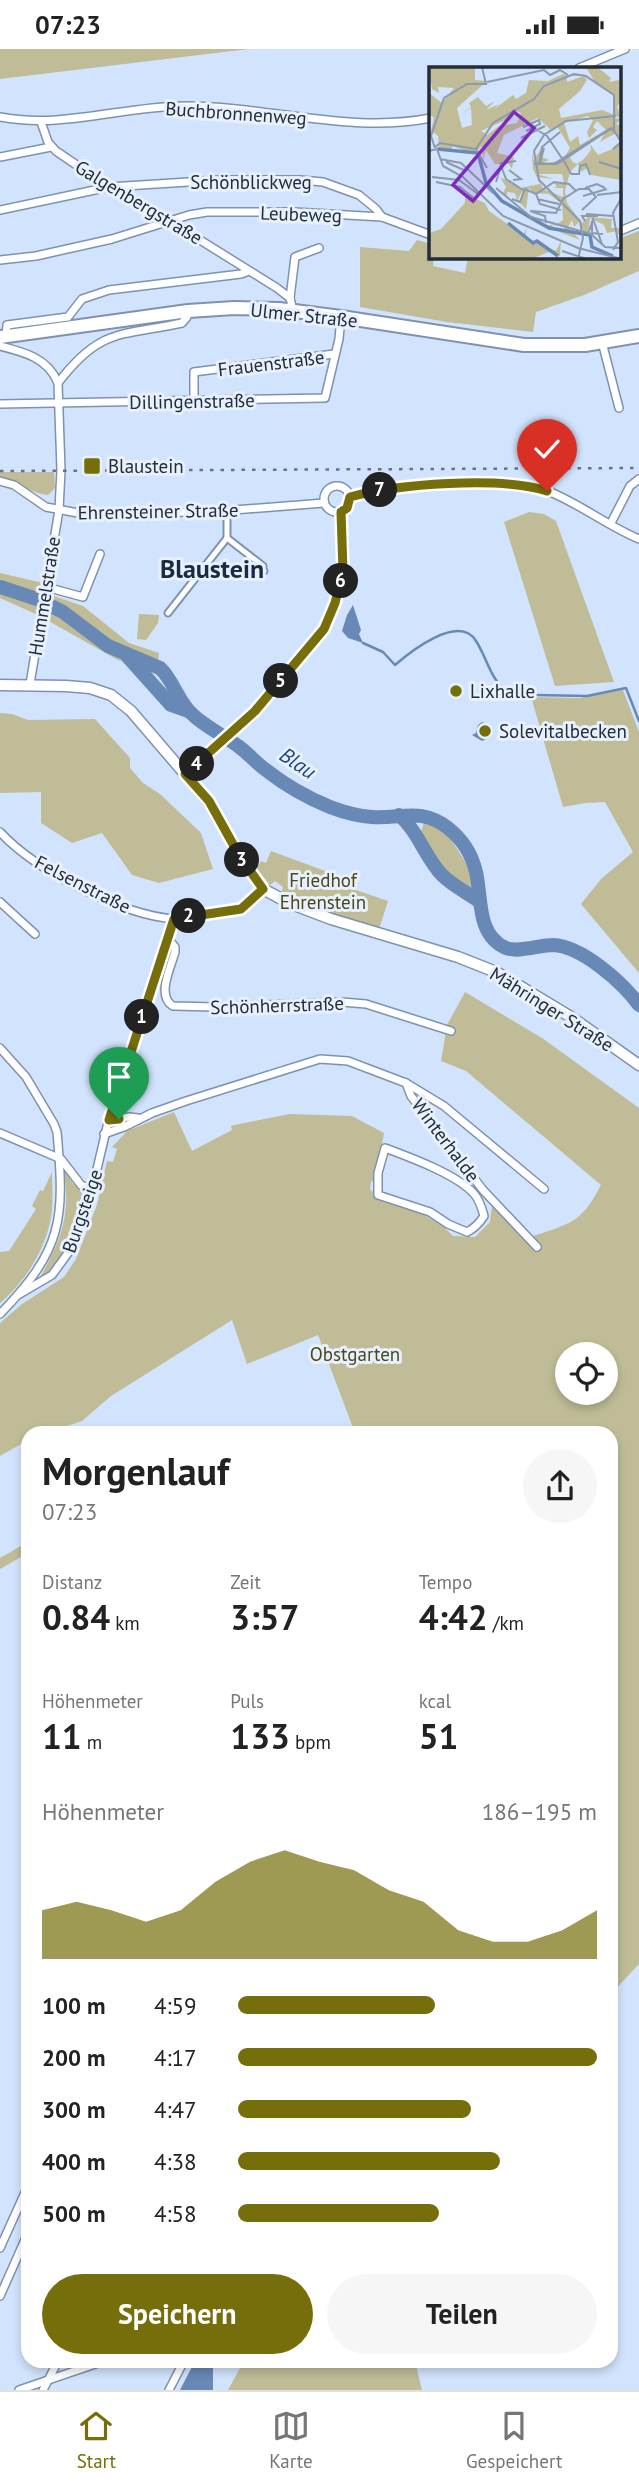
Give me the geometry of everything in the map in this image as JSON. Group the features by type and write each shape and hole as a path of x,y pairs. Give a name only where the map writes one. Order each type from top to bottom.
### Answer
{"main road":[{"name":"Ulmer Straße","path":"2,340 188,311 291,305 341,317 524,345 564,347 639,336"}],"street":[{"path":"581,67 625,49"},
{"name":"Buchbronnenweg","path":"0,117 41,122 150,107 188,106 374,123 429,118"},
{"path":"0,157 51,146 41,122"},
{"name":"Galgenbergstraße","path":"51,146 109,187 233,259 291,305"},
{"name":"Schönblickweg","path":"0,210 109,187 220,180 323,182 359,195 376,208 382,217"},
{"name":"Leubeweg","path":"0,260 36,256 112,239 207,212 294,212 382,217 429,234"},
{"path":"622,230 639,223"},
{"path":"291,305 295,257 319,248"},
{"path":"188,311 182,323 111,336 99,341 74,363 58,383 51,369 37,358 2,340 7,325 68,317 82,299 109,290 249,271"},
{"path":"334,354 340,338 341,317"},
{"path":"602,342 619,408"},
{"name":"Dillingenstraße","path":"0,404 325,398 334,354"},
{"name":"Frauenstraße","path":"194,401 194,372 334,354"},
{"name":"Hummelstraße","path":"30,684 59,510 61,470 58,383"},
{"path":"611,523 630,486 639,479"},
{"name":"Ehrensteiner Straße","path":"0,481 14,485 44,506 59,510 100,513 227,511 324,503 326,491 333,487 346,489 350,497 374,491 423,486 526,485 548,491 639,539"},
{"path":"324,503 332,512 341,512 347,508 350,497"},
{"path":"168,613 228,538 227,511"},
{"path":"185,774 239,727 327,625 343,571 341,512"},
{"path":"228,538 263,565 261,568 264,571"},
{"path":"45,591 83,597 100,554"},
{"path":"0,685 90,688 111,695 131,711 209,801 239,855 263,889 241,909 174,919"},
{"name":"Felsenstraße","path":"0,832 34,861 76,885 148,915 174,919"},
{"name":"Mähringer Straße","path":"263,889 289,903 331,919 458,957 496,972 571,1017 639,1065"},
{"path":"0,902 35,934"},
{"name":"Burgsteige","path":"18,1295 42,1282 64,1262 93,1186 104,1134 174,919"},
{"name":"Schönherrstraße","path":"169,940 175,947 175,952 164,996 173,1006 186,1008 354,1003 383,1009 451,1031"},
{"path":"0,1048 26,1077 49,1112 57,1132 61,1196 56,1230 45,1260 0,1314"},
{"name":"Winterhalde","path":"104,1134 186,1101 320,1059 348,1061 406,1083 411,1095 483,1190 537,1247"},
{"path":"406,1083 444,1105 544,1189"},
{"name":"Winterhalde","path":"109,1120 139,1118"},
{"path":"0,1133 58,1158 66,1163 81,1185 93,1186"},
{"path":"385,1148 432,1167 466,1186 476,1196 484,1216 474,1229 467,1232 430,1212 378,1195 378,1173 385,1148"},
{"path":"476,1196 483,1190"},
{"path":"0,2248 21,2202"},
{"path":"0,2296 21,2249"},
{"path":"43,2390 54,2368"},
{"path":"19,2390 84,2368"},
{"path":"169,2390 180,2368"}],"green space":[{"path":"0,49 249,49 0,79"},
{"path":"639,231 639,271 536,312 533,332 447,322 360,307 360,247 409,251 417,240 429,243 429,259 434,259 433,266 465,273 468,259 622,259 622,237"},
{"path":"0,472 54,472 55,488 48,495 42,494 0,476"},
{"path":"529,512 544,514 556,521 614,682 555,686 504,522"},
{"path":"0,573 43,583 42,592 83,606 129,643 159,653 157,675 116,659 38,615 0,598"},
{"path":"139,614 159,615 158,623 146,640 137,639"},
{"path":"623,690 639,732 639,973 581,904 601,879 633,852 605,802 563,807 531,697 580,698"},
{"path":"0,713 28,720 95,719 130,758 130,768 143,783 160,794 201,833 213,869 159,883 132,875 102,833 72,843 41,823 41,792 0,793"},
{"path":"425,819 447,833 471,871 473,893 450,875 437,858 421,832"},
{"name":"Friedhof Ehrenstein","path":"271,851 355,882 353,889 388,901 380,926 377,929 281,894 283,887 275,881 270,885 256,868 261,861 266,863"},
{"name":"Obstgarten","path":"465,992 542,1038 639,1108 639,1964 618,1986 618,1426 352,1426 318,1335 247,1364 232,1320 111,1396 82,1421 67,1426 21,1426 21,1444 0,1456 0,1323 22,1304 64,1277 76,1259 97,1205 107,1161 113,1162 117,1149 112,1147 127,1131 174,1112 192,1151 232,1130 231,1126 239,1124 290,1114 352,1116 384,1133 376,1179 371,1182 370,1189 378,1198 424,1215 443,1226 453,1236 475,1237 490,1222 493,1197 530,1237 573,1221 587,1208 601,1185 466,1071 441,1061 447,1025"},
{"path":"64,1169 73,1184 88,1193 68,1246 55,1270 37,1283 62,1229 66,1202"},
{"path":"52,1172 52,1210 41,1249 19,1284 0,1303 0,1252 9,1251 36,1209 32,1206"},
{"path":"21,1546 21,1557 0,1569 0,1558"},
{"path":"240,2368 417,2368 422,2390 228,2390"}],"water":[{"path":"353,605 363,643 348,638 342,631"},
{"name":"Solevitalbecken","path":"482,722 490,725 493,731 490,737 482,741 472,735"},
{"path":"191,2368 213,2368 213,2390 180,2390"}],"waterway":[{"name":"Blau","path":"0,587 37,599 63,612 108,646 160,668 195,717 238,746 273,776 305,795 356,815 420,816 448,828 458,837 469,854 476,872 485,925 496,942 511,949 553,945 576,952 601,967 623,986 639,1005"},
{"path":"363,643 383,652 395,665 435,638 458,631 468,633 476,641 500,685 513,695"},
{"name":"Blau","path":"128,657 171,705 188,711"},
{"path":"535,695 587,696 626,688 639,721"},
{"name":"Blau","path":"399,815 406,821 442,875 479,901"}],"railway":[{"path":"0,471 639,468"}],"place":[{"name":"Blaustein","path":"92,466"},
{"name":"Lixhalle","path":"456,691"},
{"name":"Solevitalbecken","path":"485,731"}],"district":[{"name":"Blaustein","path":"212,568"}],"route":[{"path":"119,1119 109,1120 114,1097 154,985 174,919 241,909 263,889 250,873 209,801 185,774 255,711 324,629 340,587 343,571 341,512 347,508 350,497 374,491 423,486 511,484 547,491"}]}
